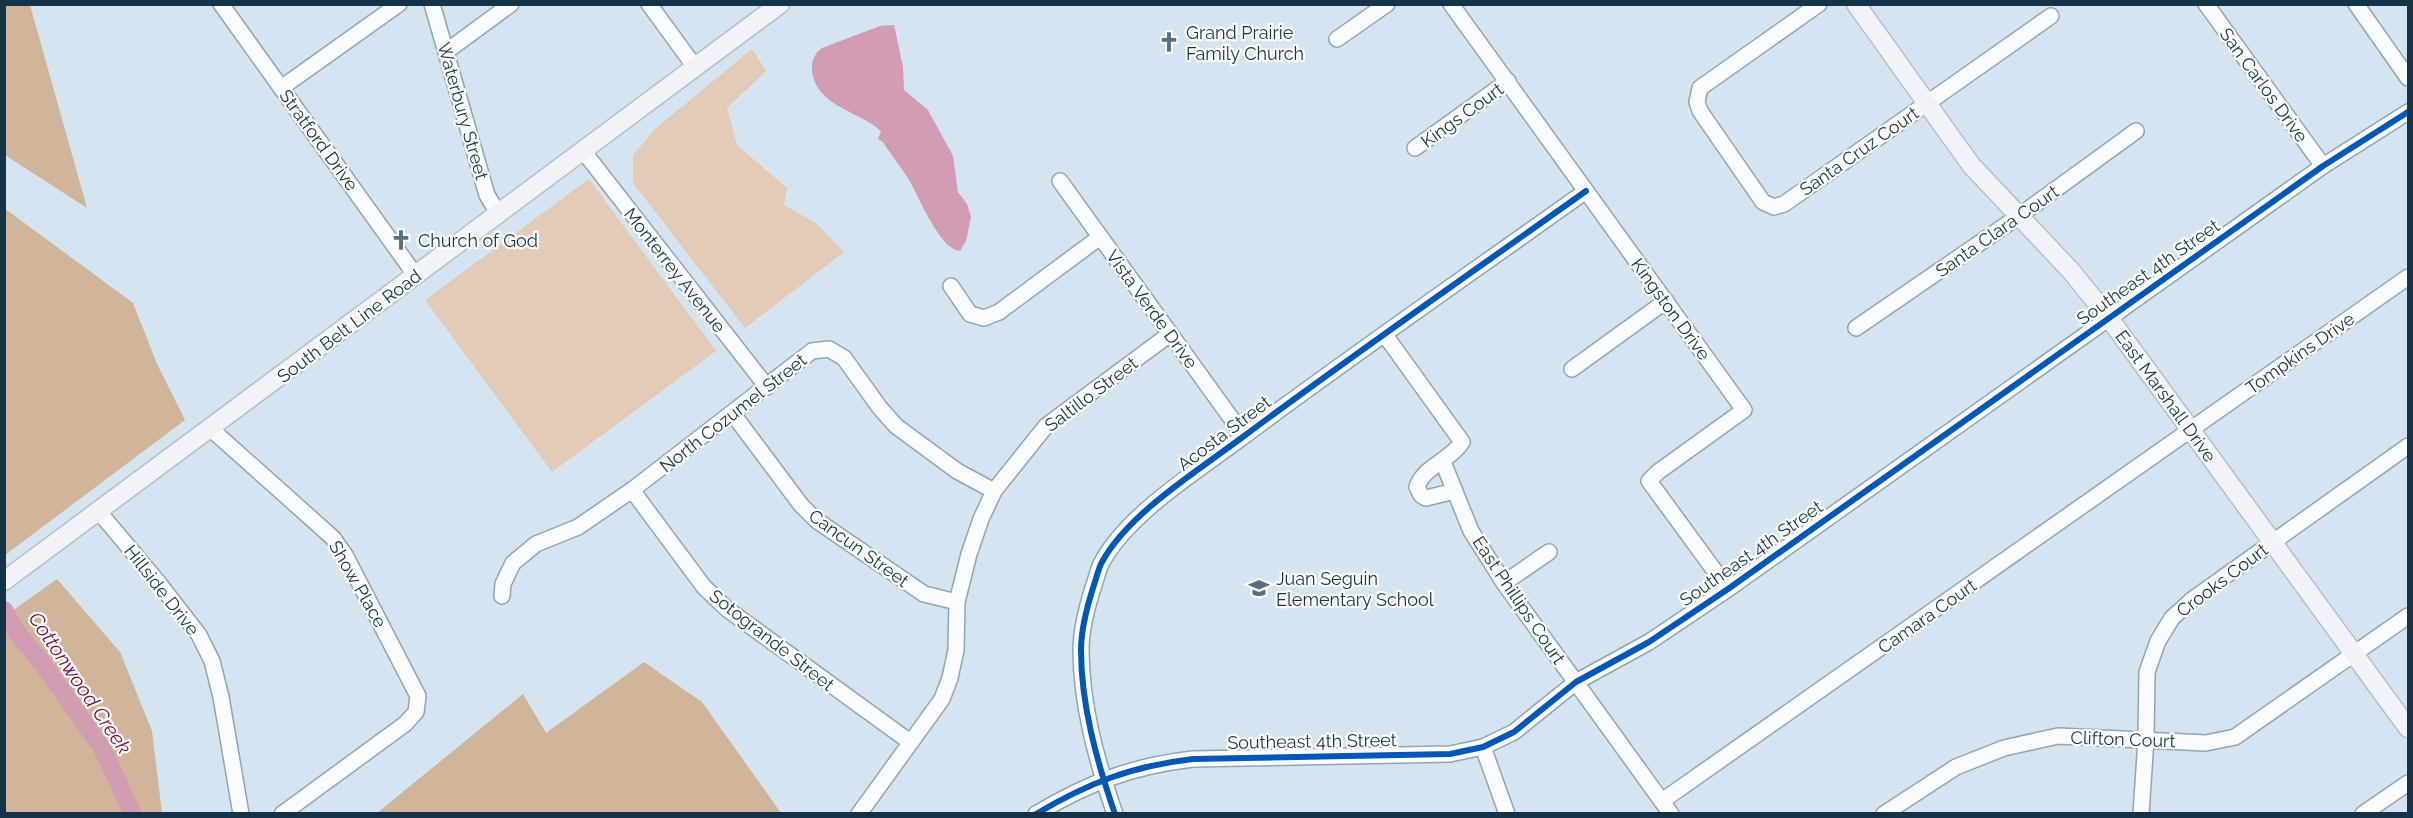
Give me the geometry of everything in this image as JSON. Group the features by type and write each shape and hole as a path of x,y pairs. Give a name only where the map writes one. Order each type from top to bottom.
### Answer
{"main road":[{"name":"South Belt Line Road","path":"4,581 584,152 780,4"},
{"name":"East Marshall Drive","path":"1856,4 1971,165 2071,271 2109,318 2409,728"}],"street":[{"name":"Stratford Drive","path":"221,4 416,276"},
{"name":"Waterbury Street","path":"432,4 487,195 499,215"},
{"path":"447,51 511,4"},
{"path":"649,4 695,68"},
{"path":"1337,39 1387,4"},
{"name":"Kingston Drive","path":"1451,4 1744,410 1658,472 1649,482 1728,589"},
{"name":"Santa Cruz Court","path":"1819,4 1700,88 1697,102 1700,111 1763,202 1774,207 1784,204 2050,16"},
{"name":"San Carlos Drive","path":"2206,4 2323,166"},
{"path":"2356,4 2409,78"},
{"path":"281,88 390,7"},
{"name":"Kings Court","path":"1415,148 1508,81"},
{"name":"Southeast 4th Street","path":"1036,813 1103,779 1156,763 1193,759 1450,754 1483,747 1514,732 1576,682 1649,642 1728,589 2323,166 2409,112"},
{"name":"Santa Clara Court","path":"1856,328 2019,216 2136,131"},
{"name":"Monterrey Avenue","path":"584,152 767,387"},
{"name":"Vista Verde Drive","path":"1060,181 1244,436"},
{"name":"Acosta Street","path":"1115,813 1103,779 1086,700 1081,649 1087,607 1101,563 1127,527 1244,436 1586,191"},
{"path":"951,286 970,314 984,318 999,312 1100,237"},
{"name":"Tompkins Drive","path":"2191,430 2409,277"},
{"path":"1572,369 1666,301"},
{"name":"Saltillo Street","path":"859,813 942,699 950,678 956,650 957,602 969,554 994,491 1046,426 1170,334"},
{"path":"1385,335 1462,442 1456,452 1422,477 1417,487 1418,492 1426,498 1455,492"},
{"name":"North Cozumel Street","path":"502,596 503,584 513,563 536,544 578,527 632,490 812,351 829,349 844,358 896,426 957,471 994,491"},
{"name":"Cancun Street","path":"733,414 801,505 816,520 924,594 957,602"},
{"name":"Show Place","path":"211,429 333,538 345,555 418,696 416,712 405,724 282,813"},
{"name":"Camara Court","path":"1666,807 2191,430"},
{"name":"Crooks Court","path":"2142,813 2146,739 2146,672 2158,641 2172,618 2193,599 2409,446"},
{"name":"East Phillips Court","path":"1443,462 1472,531 1504,583 1666,807"},
{"name":"Sotogrande Street","path":"632,490 704,586 727,609 910,742"},
{"name":"Hillside Drive","path":"99,512 158,582 199,636 212,661 221,697 241,813"},
{"path":"1504,583 1549,552"},
{"name":"Clifton Court","path":"1884,813 1956,767 2004,748 2058,736 2206,743 2235,737 2409,616"},
{"path":"1483,747 1507,813"},
{"path":"2364,813 2409,783"}],"shaded area":[{"path":"4,5 30,5 87,208 5,155"},
{"path":"894,25 903,67 904,90 928,110 953,156 958,192 967,204 971,217 966,241 960,251 946,243 933,226 907,177 883,142 878,139 881,131 829,99 814,81 813,62 816,54 822,48 880,26"},
{"path":"752,49 766,71 727,108 737,145 787,188 784,205 816,223 844,252 745,328 633,183 633,155 655,129"},
{"path":"589,179 716,351 552,472 425,300"},
{"path":"4,208 133,303 157,364 185,420 5,555"},
{"path":"57,579 120,652 152,731 162,813 5,813 5,616"},
{"path":"644,662 702,702 781,813 377,813 523,694 546,733"}],"waterway":[{"name":"Cottonwood Creek","path":"4,610 16,631 42,663 102,748 133,814"}],"cycle path":[{"path":"1036,814 1074,793 1111,777 1171,762 1193,759 1450,754 1483,747 1514,732 1576,682 1649,642 1728,589 2323,166 2408,112"},
{"path":"1115,814 1091,733 1084,692 1081,650 1083,626 1091,595 1101,565 1114,544 1145,511 1184,480 1586,191"}],"place":[{"name":"Grand Prairie Family Church","path":"1169,42"},
{"name":"Church of God","path":"401,240"},
{"name":"Juan Seguin Elementary School","path":"1259,588"}]}
